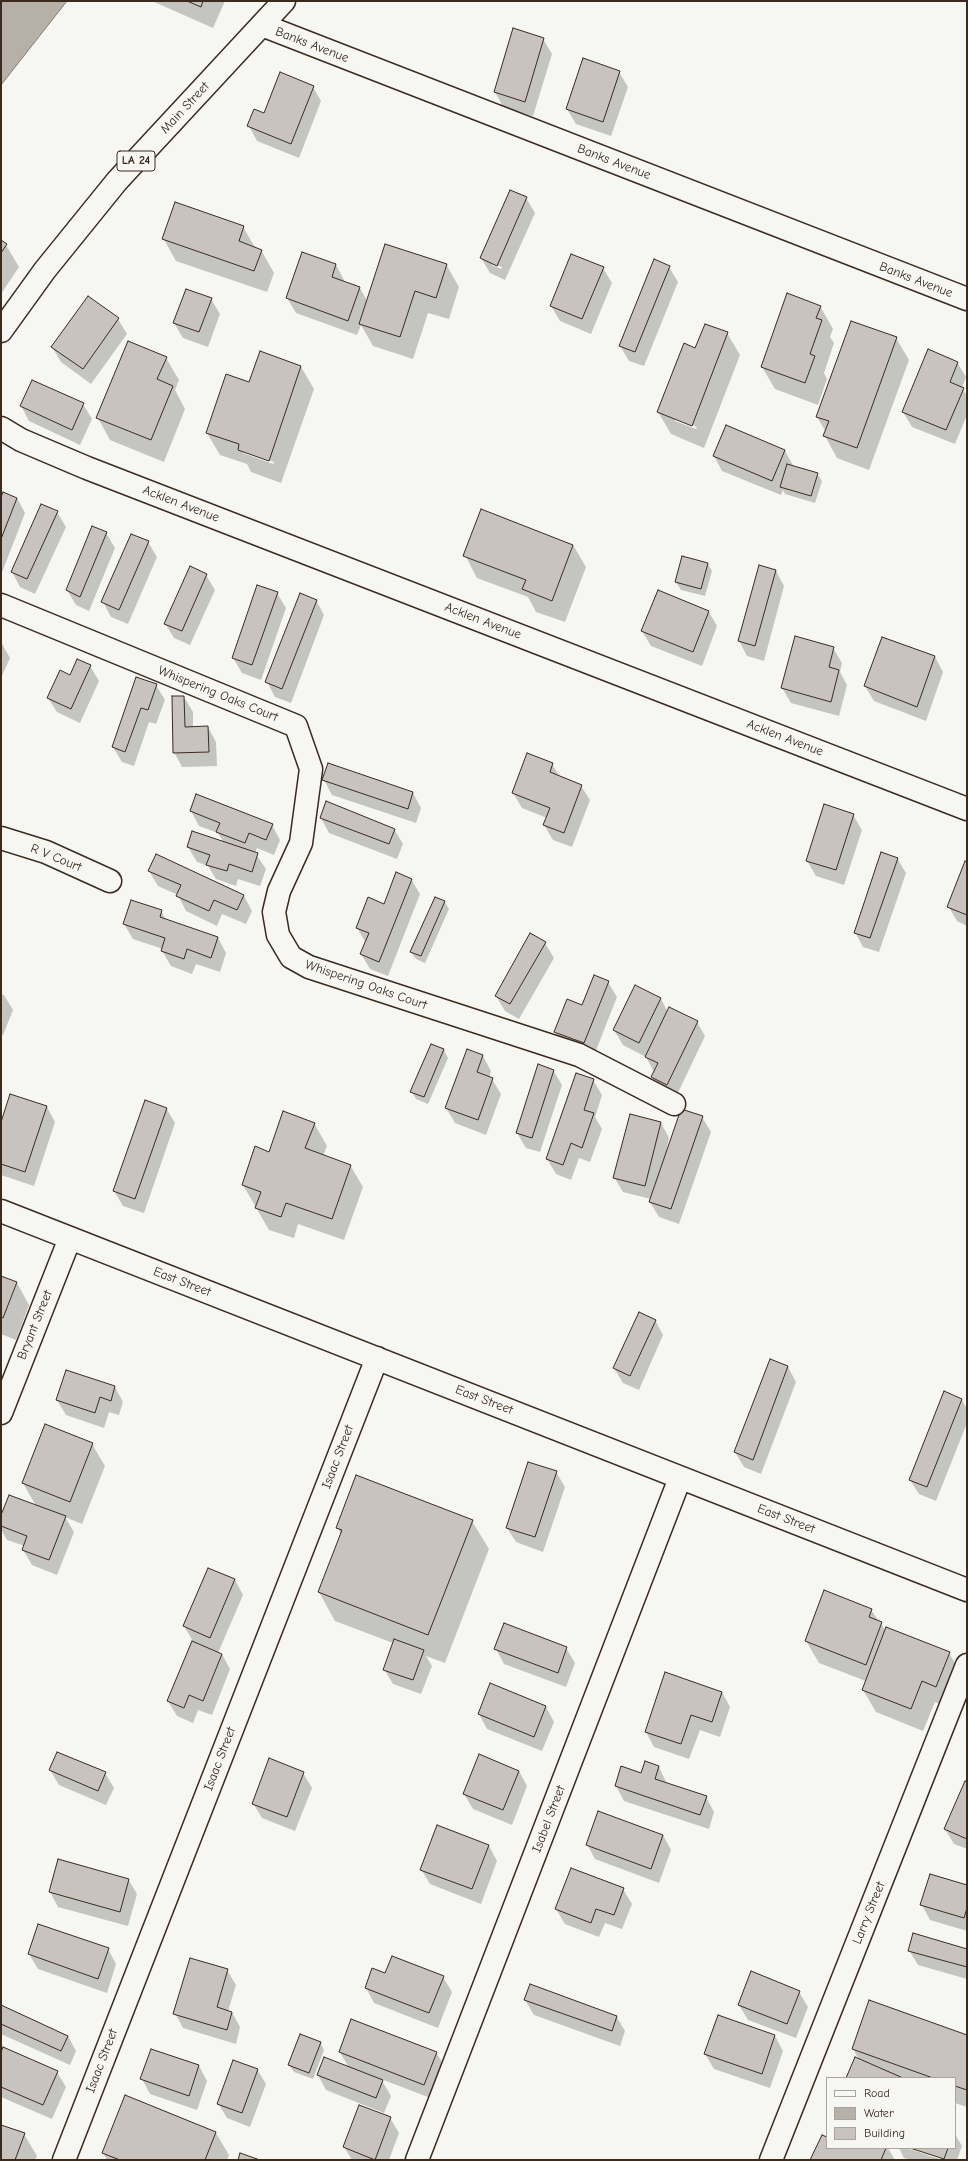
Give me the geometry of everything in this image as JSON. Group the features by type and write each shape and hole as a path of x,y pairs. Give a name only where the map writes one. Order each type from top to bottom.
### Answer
{"street":[{"name":"Main Street","path":"1,331 45,270 117,181 284,1"},
{"name":"Banks Avenue","path":"262,25 967,299"},
{"name":"Acklen Avenue","path":"1,428 21,440 87,468 967,809"},
{"name":"Whispering Oaks Court","path":"1,605 296,726 311,769 300,843 279,891 274,912 278,936 291,957 308,967 578,1055 674,1104"},
{"name":"R V Court","path":"1,838 46,852 110,881"},
{"name":"East Street","path":"1,1211 967,1590"},
{"name":"Bryant Street","path":"1,1413 70,1238"},
{"name":"Isaac Street","path":"64,2160 377,1358"},
{"name":"Isabel Street","path":"417,2160 680,1478"},
{"name":"Larry Street","path":"771,2160 967,1665"}],"water":[{"path":"1,1 67,1 1,85"}],"building":[{"path":"187,1 203,1 201,7"},
{"path":"513,28 544,38 525,102 494,92"},
{"path":"583,58 620,71 603,122 566,109"},
{"path":"280,72 314,86 291,144 247,126 254,109 264,113"},
{"path":"510,190 527,197 497,266 480,258"},
{"path":"175,202 244,226 239,241 262,250 254,271 162,239"},
{"path":"1,240 7,244 1,253"},
{"path":"385,244 447,264 436,298 415,291 400,337 359,324"},
{"path":"302,252 336,264 332,277 360,287 348,321 286,298"},
{"path":"571,254 604,267 582,319 550,306"},
{"path":"654,259 670,266 635,352 619,346"},
{"path":"186,289 212,298 199,332 173,323"},
{"path":"787,293 821,306 816,318 822,320 810,354 815,356 805,383 761,367"},
{"path":"88,296 119,318 83,369 51,347"},
{"path":"851,321 897,337 857,448 823,436 829,421 816,417"},
{"path":"705,324 728,332 692,426 657,412 684,343 695,348"},
{"path":"128,341 167,357 157,379 173,386 151,440 96,418"},
{"path":"928,349 958,362 950,382 964,388 946,430 902,412"},
{"path":"260,351 301,366 269,461 238,450 239,444 206,433 226,374 249,382"},
{"path":"32,380 84,403 72,430 20,406"},
{"path":"726,425 785,450 772,481 713,456"},
{"path":"787,464 818,473 811,496 780,487"},
{"path":"3,492 17,498 1,539 1,497"},
{"path":"41,504 58,511 27,579 11,572"},
{"path":"481,509 573,545 552,601 522,589 526,580 463,556"},
{"path":"92,526 107,532 80,597 66,590"},
{"path":"131,534 149,541 119,610 101,602"},
{"path":"682,556 708,563 701,589 675,582"},
{"path":"759,565 776,570 755,646 738,641"},
{"path":"190,566 207,574 182,631 164,624"},
{"path":"257,585 278,592 252,665 232,658"},
{"path":"658,590 709,611 693,652 641,631"},
{"path":"300,593 317,600 282,689 265,682"},
{"path":"795,636 834,647 829,667 839,670 831,702 781,688"},
{"path":"882,637 935,656 917,707 864,686"},
{"path":"77,659 91,665 71,709 47,698 60,670 70,675"},
{"path":"136,677 157,684 148,710 141,708 125,752 112,747"},
{"path":"172,696 184,696 185,727 208,726 209,752 173,753"},
{"path":"527,753 553,763 550,772 582,785 564,833 543,825 550,808 512,793"},
{"path":"328,763 413,792 408,809 322,780"},
{"path":"196,794 273,824 266,840 249,833 245,843 216,832 220,823 190,811"},
{"path":"326,801 395,829 389,844 320,818"},
{"path":"824,804 854,814 836,870 806,861"},
{"path":"192,831 258,853 252,872 229,864 227,871 206,865 210,855 187,847"},
{"path":"881,852 898,858 870,938 854,933"},
{"path":"156,854 244,895 237,910 214,900 209,911 176,896 181,885 148,871"},
{"path":"965,861 967,862 967,915 947,907"},
{"path":"396,872 412,879 379,962 360,954 369,933 356,928 368,897 384,904"},
{"path":"435,897 445,901 421,956 410,952"},
{"path":"131,900 162,910 160,917 218,937 211,958 187,949 184,959 161,951 165,938 123,924"},
{"path":"530,933 546,942 510,1004 495,996"},
{"path":"594,975 609,981 584,1043 554,1032 567,999 582,1005"},
{"path":"635,985 661,998 639,1043 613,1030"},
{"path":"669,1007 698,1021 667,1085 651,1077 658,1063 645,1057"},
{"path":"431,1044 444,1049 424,1097 410,1092"},
{"path":"467,1049 483,1055 477,1072 493,1078 478,1120 445,1108"},
{"path":"538,1064 554,1070 532,1138 516,1133"},
{"path":"576,1073 594,1079 584,1110 594,1113 582,1148 571,1143 563,1165 546,1159"},
{"path":"10,1094 47,1106 25,1172 1,1164 1,1122"},
{"path":"145,1100 167,1108 135,1199 113,1191"},
{"path":"681,1109 703,1116 671,1209 649,1202"},
{"path":"283,1111 315,1123 305,1148 351,1165 332,1219 286,1203 281,1217 255,1208 261,1192 242,1185 255,1146 269,1152"},
{"path":"630,1114 661,1122 645,1186 613,1178"},
{"path":"1,1276 17,1282 3,1318 1,1317"},
{"path":"639,1312 656,1320 630,1376 613,1368"},
{"path":"770,1359 788,1366 753,1460 734,1452"},
{"path":"66,1370 115,1386 111,1401 100,1397 95,1413 56,1400"},
{"path":"944,1391 962,1399 927,1487 909,1480"},
{"path":"45,1424 93,1443 70,1502 22,1483"},
{"path":"528,1462 557,1471 535,1537 506,1528"},
{"path":"356,1475 473,1520 428,1635 318,1592 342,1530 336,1528"},
{"path":"9,1495 66,1516 49,1560 22,1550 27,1536 1,1526 1,1515"},
{"path":"208,1568 235,1579 210,1638 183,1626"},
{"path":"824,1590 872,1609 869,1617 882,1622 866,1665 805,1641"},
{"path":"504,1623 567,1647 558,1673 494,1649"},
{"path":"886,1627 950,1652 936,1687 922,1681 911,1709 862,1690"},
{"path":"394,1639 424,1650 413,1680 383,1670"},
{"path":"192,1641 222,1654 203,1701 189,1695 184,1708 167,1701"},
{"path":"665,1672 722,1692 712,1722 691,1715 681,1744 645,1732"},
{"path":"490,1683 546,1706 534,1737 478,1714"},
{"path":"57,1752 106,1772 98,1791 49,1770"},
{"path":"479,1754 519,1771 503,1810 463,1794"},
{"path":"269,1758 304,1772 287,1817 252,1804"},
{"path":"645,1761 659,1766 655,1779 707,1796 700,1815 615,1786 621,1766 641,1773"},
{"path":"965,1781 967,1782 967,1839 944,1829"},
{"path":"598,1811 663,1835 651,1869 586,1845"},
{"path":"437,1825 489,1845 472,1889 420,1870"},
{"path":"58,1859 129,1879 120,1912 49,1892"},
{"path":"571,1868 624,1888 614,1915 596,1909 591,1923 555,1909"},
{"path":"930,1874 967,1885 967,1908 964,1918 920,1905"},
{"path":"38,1924 109,1948 98,1979 28,1954"},
{"path":"913,1933 967,1949 967,1967 908,1951"},
{"path":"392,1956 444,1976 429,2013 365,1988 372,1968 385,1973"},
{"path":"190,1958 228,1969 217,2007 232,2012 227,2030 173,2014"},
{"path":"751,1971 800,1991 787,2024 738,2005"},
{"path":"530,1984 617,2016 612,2031 524,2000"},
{"path":"869,2000 967,2035 967,2090 956,2086 956,2077 930,2077 852,2049"},
{"path":"1,2005 68,2036 61,2051 1,2024"},
{"path":"718,2015 775,2035 762,2074 704,2054"},
{"path":"351,2019 437,2052 424,2085 339,2052"},
{"path":"300,2034 321,2042 309,2073 288,2065"},
{"path":"3,2047 58,2071 43,2105 1,2087 1,2052"},
{"path":"151,2049 199,2065 189,2096 140,2079"},
{"path":"324,2057 383,2080 376,2098 317,2075"},
{"path":"855,2057 901,2077 846,2077"},
{"path":"233,2060 258,2069 242,2113 217,2104"},
{"path":"125,2095 216,2132 205,2160 120,2160 102,2153"},
{"path":"359,2105 391,2117 375,2160 343,2147"},
{"path":"1,2125 25,2133 15,2160 1,2160"},
{"path":"822,2135 826,2137 826,2149 886,2149 881,2160 810,2160"},
{"path":"913,2149 948,2149 944,2159"},
{"path":"240,2153 260,2160 238,2160"}]}
